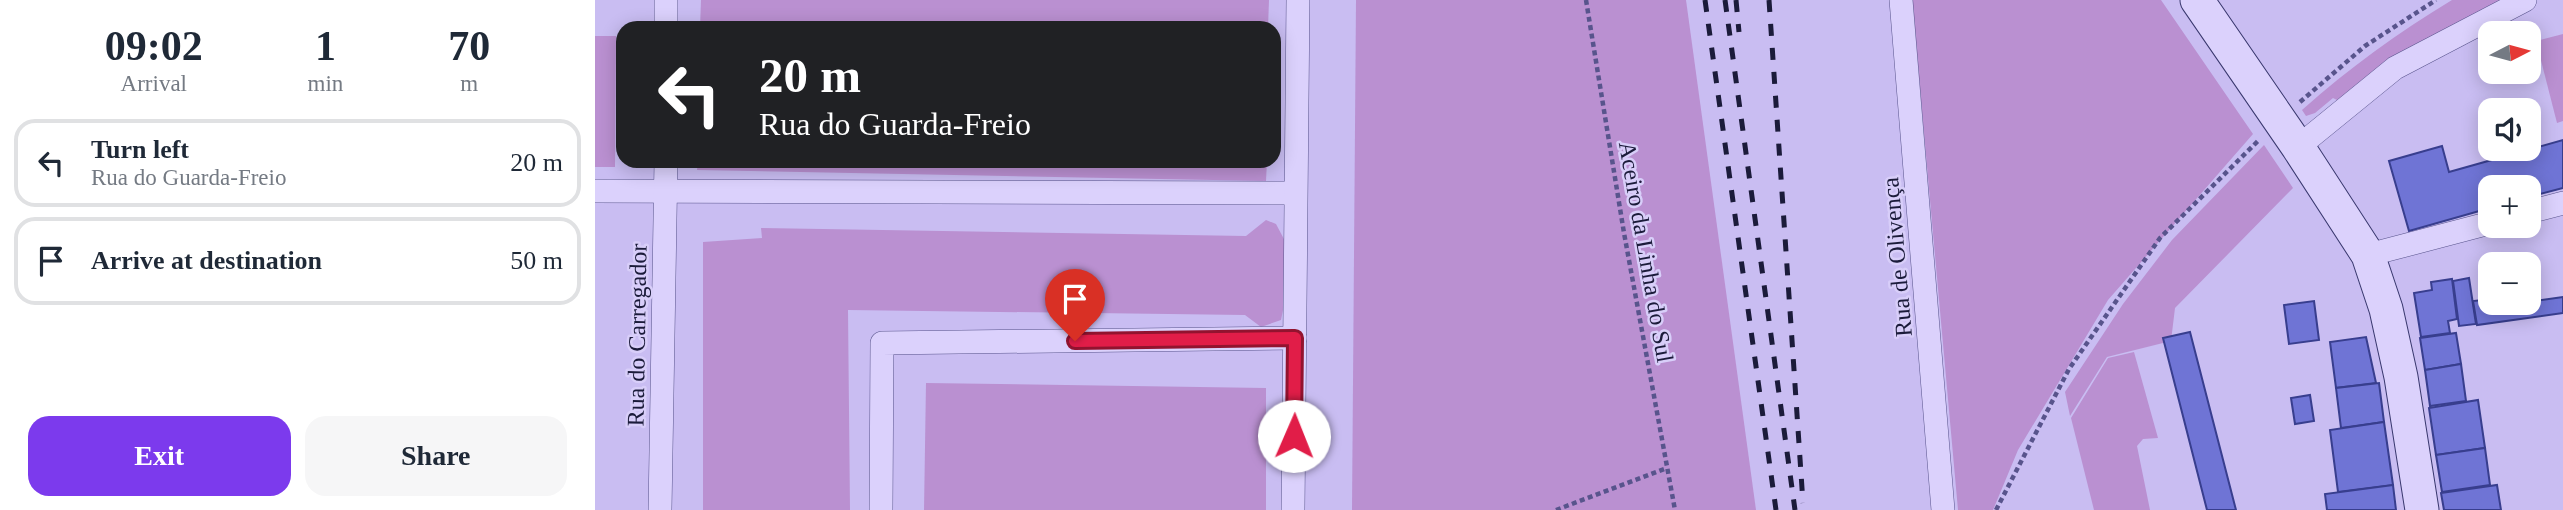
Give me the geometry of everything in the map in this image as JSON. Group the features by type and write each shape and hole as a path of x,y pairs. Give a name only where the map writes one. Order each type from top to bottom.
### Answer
{"main road":[{"path":"2197,0 2289,133 2368,255 2386,309 2401,377 2422,510"}],"street":[{"path":"666,0 666,21"},
{"path":"1293,510 1294,193 1298,0"},
{"name":"Rua de Olivença","path":"1901,0 1943,510"},
{"path":"2289,133 2395,68 2525,0"},
{"name":"Rua do Carregador","path":"660,510 666,168"},
{"path":"595,191 1294,193"},
{"path":"2541,209 2563,203"},
{"path":"2368,255 2478,226"},
{"path":"881,510 882,343 1295,338"}],"path":[{"name":"Aceiro da Linha do Sul","path":"1586,0 1624,233 1675,510"},
{"path":"1996,510 2069,369 2160,238 2289,133 2365,46 2436,0"},
{"path":"1556,510 1667,468"}],"shaded area":[{"path":"701,0 1269,0 1268,21 700,21"},
{"path":"1356,0 1686,0 1756,510 1352,510"},
{"path":"1912,0 2161,0 2253,134 2108,300 2018,450 1993,510 1958,510"},
{"path":"2452,0 2510,0 2395,61 2337,100 2333,98 2315,113 2306,116 2302,110 2356,65"},
{"path":"2563,34 2563,121 2557,123 2541,61 2541,40"},
{"path":"595,36 616,36 615,167 595,167"},
{"path":"2264,145 2293,188 2175,308 2171,341 2107,357 2070,416 2065,392 2123,304 2172,240"},
{"path":"697,168 1267,168 1266,181"},
{"path":"1266,220 1276,224 1285,241 1283,310 1281,320 1261,327 1245,315 848,310 850,510 703,510 703,242 762,238 761,228 1246,236"},
{"path":"2134,352 2158,438 2143,439 2137,446 2150,510 2094,510 2071,418 2108,358"},
{"path":"926,383 1266,388 1266,510 924,510"}],"building":[{"path":"2563,140 2563,188 2541,194 2541,175 2478,175 2478,211 2409,231 2389,161 2442,146 2449,172 2488,161 2541,161 2541,146"},
{"path":"2469,278 2476,324 2459,326 2453,281"},
{"path":"2452,279 2457,319 2448,321 2450,333 2421,337 2414,293 2432,290 2431,282"},
{"path":"2563,297 2563,313 2477,325 2473,301 2478,300 2478,315 2541,315 2541,300"},
{"path":"2314,301 2319,340 2289,344 2284,305"},
{"path":"2190,332 2236,510 2207,510 2163,338"},
{"path":"2456,333 2461,364 2425,370 2420,338"},
{"path":"2366,337 2376,383 2336,388 2330,342"},
{"path":"2461,364 2466,401 2430,406 2425,370"},
{"path":"2379,383 2384,422 2341,428 2336,388"},
{"path":"2310,395 2314,421 2295,424 2291,398"},
{"path":"2478,400 2485,448 2436,455 2429,408"},
{"path":"2384,422 2393,485 2338,492 2330,430"},
{"path":"2485,448 2490,485 2442,492 2436,455"},
{"path":"2393,485 2396,510 2327,510 2325,494"},
{"path":"2497,485 2501,510 2444,510 2441,493"}],"railway":[{"path":"1705,0 1776,510"},
{"path":"1725,0 1795,510"},
{"path":"1736,0 1739,32"},
{"path":"1769,0 1803,503"}],"route":[{"path":"1075,341 1295,338 1294,436"}]}
